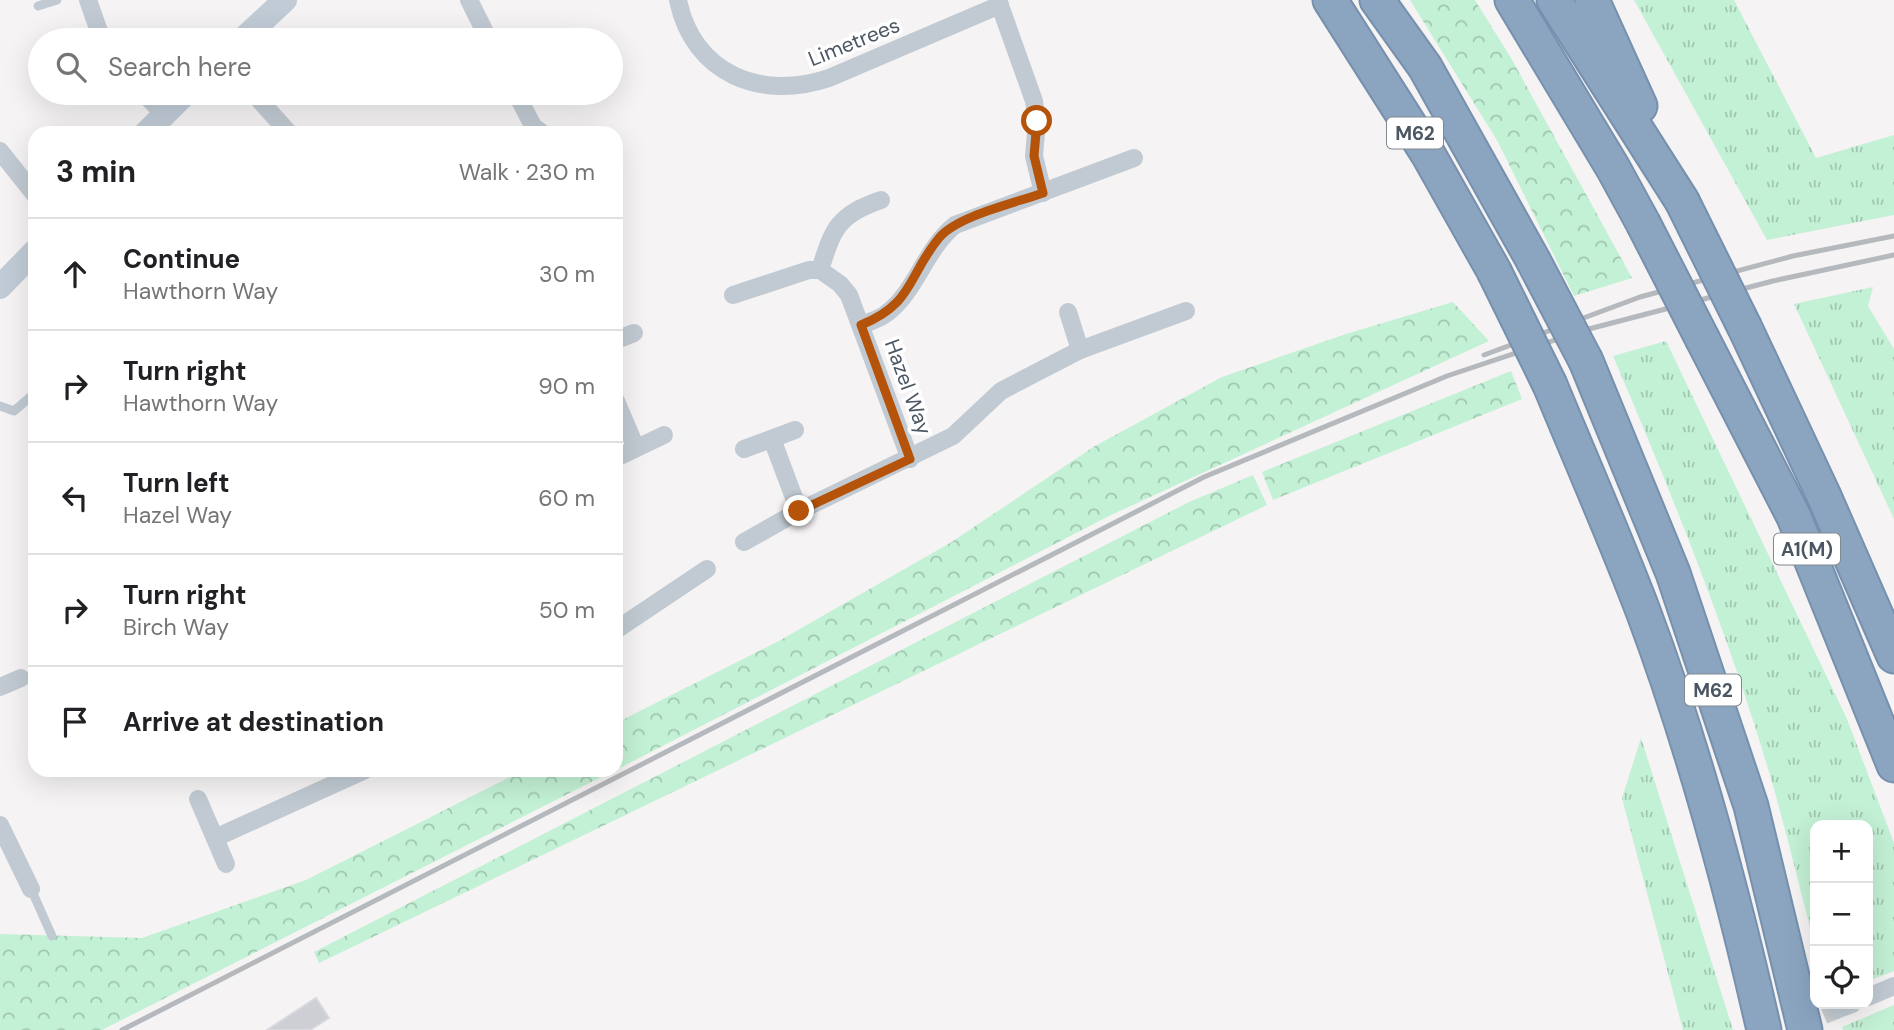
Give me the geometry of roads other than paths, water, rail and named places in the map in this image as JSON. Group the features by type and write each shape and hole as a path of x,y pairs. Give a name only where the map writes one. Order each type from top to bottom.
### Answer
{"highway":[{"name":"M62","path":"1329,0 1428,154 1494,271 1550,385 1643,612 1688,744 1734,901 1763,1030"},
{"name":"M62","path":"1377,0 1425,66 1586,361 1673,573 1740,771 1751,806 1805,1030"},
{"name":"A1(M)","path":"1512,0 1614,168 1794,517 1894,765"},
{"name":"A1(M)","path":"1554,0 1636,134 1682,201 1824,494 1894,656"},
{"path":"1592,0 1682,201"}],"street":[{"path":"88,0 98,28"},
{"path":"255,28 285,0"},
{"path":"469,0 483,28"},
{"name":"Limetrees","path":"678,0 691,36 709,60 742,79 785,87 807,85 829,78 999,3 1028,84 1037,121 1034,156 1043,193"},
{"path":"155,105 164,114"},
{"path":"153,126 173,105"},
{"path":"264,105 282,126"},
{"path":"522,105 533,126"},
{"path":"0,151 28,186"},
{"path":"861,325 885,315 903,297 940,237 955,225 1134,158"},
{"path":"733,295 809,270 820,270 833,229 862,206 881,200"},
{"path":"0,287 28,258"},
{"name":"Hazel Way","path":"820,270 840,284 849,295 910,459"},
{"path":"744,542 799,511 953,436 1001,391 1080,350 1186,311"},
{"path":"1068,312 1080,350"},
{"path":"623,337 634,333"},
{"path":"623,417 636,448"},
{"path":"744,449 795,430"},
{"path":"623,454 664,435"},
{"path":"772,439 799,511"},
{"path":"623,625 707,569"},
{"path":"0,687 21,678"},
{"path":"215,838 350,777"},
{"path":"198,799 226,864"},
{"path":"2,834 31,889"},
{"path":"1873,995 1894,986"}],"lane":[{"path":"38,6 58,0"},
{"path":"0,406 14,411 28,399"},
{"path":"31,889 52,936"}],"tunnel":[{"path":"1799,1026 1836,1010"}],"railway":[{"path":"1484,355 1640,297 1793,256 1894,236"},
{"path":"623,774 1204,477 1447,376 1585,330 1773,281 1894,255"},
{"path":"122,1030 617,777"}]}
